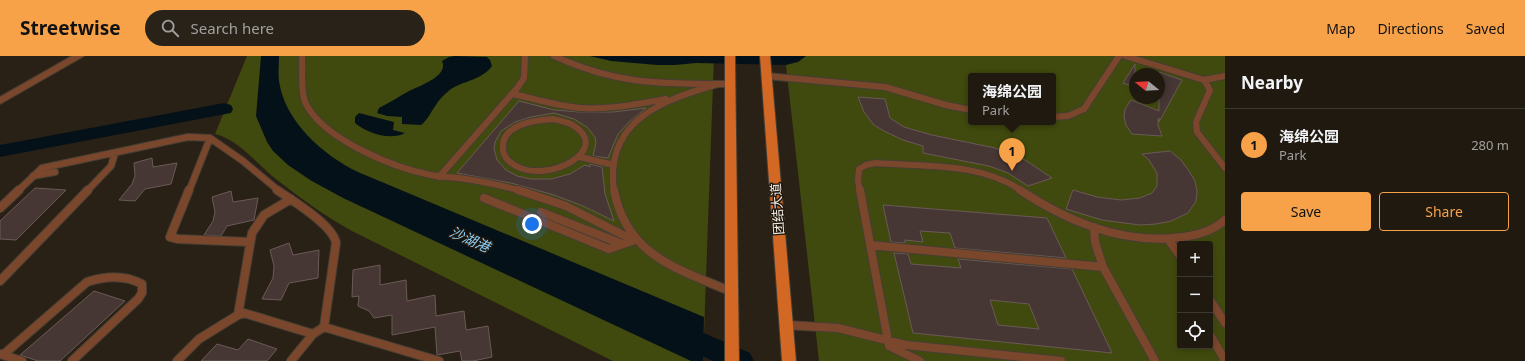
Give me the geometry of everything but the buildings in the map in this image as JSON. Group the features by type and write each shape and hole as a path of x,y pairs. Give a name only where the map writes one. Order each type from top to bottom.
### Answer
{"main road":[{"path":"730,56 729,68 724,84 732,361"},
{"name":"团结大道","path":"765,56 789,361"}],"street":[{"path":"0,101 79,56"}],"lane":[{"path":"302,56 305,102 312,113 327,128 344,141 368,154 422,174 462,179 531,193 584,214 635,240 660,260 730,291"},
{"path":"439,177 512,94 524,78 525,56"},
{"path":"554,56 599,73 635,82 670,84 724,84"},
{"path":"1056,117 1068,116 1084,109 1119,56"},
{"path":"1125,56 1204,80 1225,76"},
{"path":"767,74 886,87 950,106 968,109"},
{"path":"1204,80 1210,90 1196,122 1197,132 1225,168"},
{"path":"512,94 553,104 588,108 618,106 676,97 724,84"},
{"path":"635,240 623,218 614,192 614,165 617,148 627,130 650,110 676,97"},
{"path":"580,157 585,147 585,138 578,129 561,120 538,120 524,123 512,130 504,138 502,143 503,153 509,162 529,171 554,170 569,165 580,157 614,165"},
{"path":"0,208 42,168 188,137 210,138 226,148 271,185 328,227 335,236 336,243 324,327"},
{"path":"210,138 170,237 178,239 250,242"},
{"path":"0,281 111,166 115,153"},
{"path":"920,361 889,346 858,173 861,168 876,163 966,170 987,174 1006,181 1048,208 1094,227 1148,239 1168,239 1207,232 1225,220"},
{"path":"33,176 55,172"},
{"path":"484,198 610,249 635,240"},
{"path":"238,314 252,233 264,215 291,199"},
{"path":"541,212 622,244"},
{"path":"1094,227 1095,242 1103,267 1155,361"},
{"path":"1168,239 1177,252"},
{"path":"870,245 1103,267"},
{"path":"2,355 87,282 106,277 134,281 142,284 142,293 138,299 72,361"},
{"path":"1213,305 1225,323"},
{"path":"177,361 199,339 238,314 244,314 312,334"},
{"path":"786,325 838,328 906,345 1061,361"},
{"path":"291,361 312,334 324,327 436,361"},
{"path":"1213,340 1225,360"},
{"path":"2,355 22,361"}],"green space":[{"path":"247,56 714,56 703,361 613,361 352,231 322,213 276,179 232,141 215,134"},
{"path":"785,56 1225,56 1225,361 819,361"}],"water":[{"path":"261,56 279,56 279,81 289,110 297,123 319,147 345,165 358,172 704,317 703,361 691,361 343,198 310,180 288,165 273,151 267,142 256,116"},
{"path":"590,56 806,56 798,62 786,65 696,63 657,65 611,61"},
{"path":"449,57 487,57 492,66 484,74 451,89 439,100 428,118 421,125 402,124 402,117 387,116 377,113 379,108 432,80 441,71 443,66 442,61"},
{"path":"359,113 394,122 393,130 405,133 386,136 365,130 355,123 355,117"}],"waterway":[{"path":"0,151 224,109"},
{"name":"沙湖港","path":"676,332 740,361"}],"place":[{"name":"海绵公园","path":"1012,171"}]}
